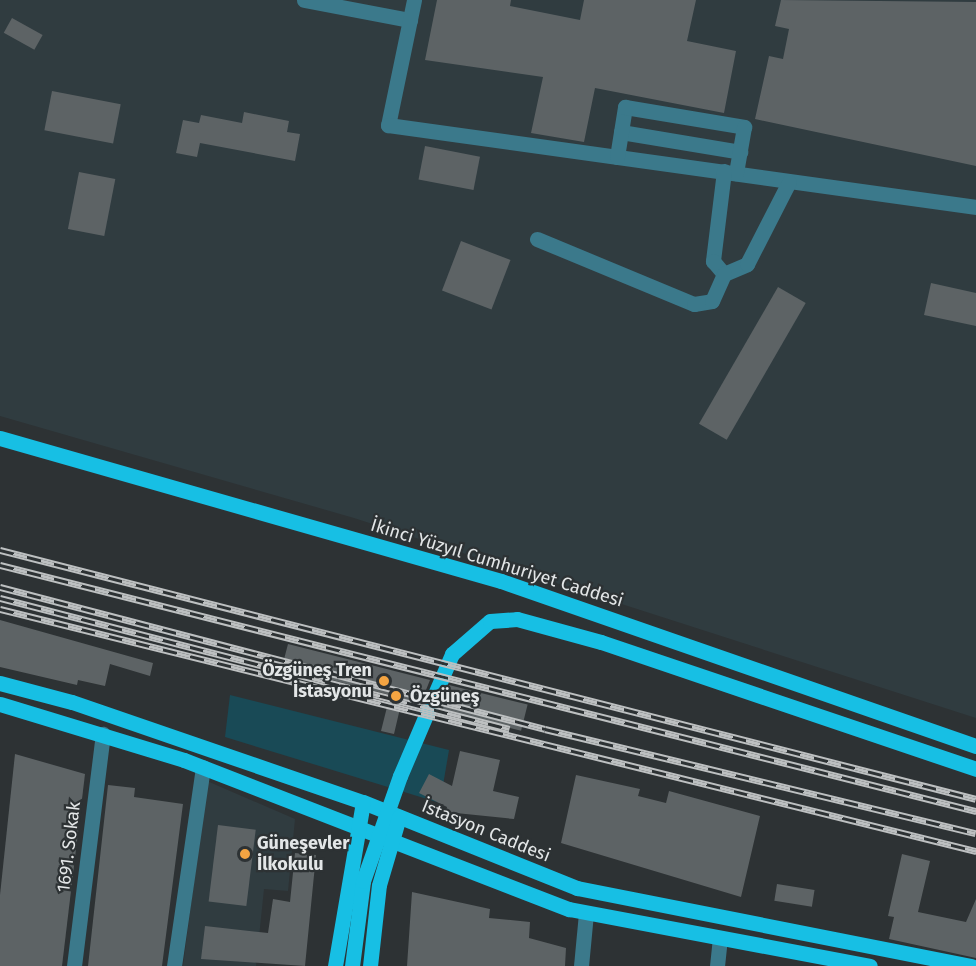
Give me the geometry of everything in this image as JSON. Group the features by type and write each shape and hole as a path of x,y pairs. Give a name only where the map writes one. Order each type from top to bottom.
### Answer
{"main road":[{"name":"İkinci Yüzyıl Cumhuriyet Caddesi","path":"0,438 501,581 976,746"},
{"path":"352,966 363,881 380,826 452,654 482,625 508,618 544,625 976,769"},
{"name":"İstasyon Caddesi","path":"0,683 72,702 363,802 577,888 971,966"},
{"path":"0,704 103,734 203,767 354,828 586,913 720,939 813,961 870,966"},
{"path":"335,966 354,828 363,802"},
{"path":"370,966 378,885 399,817"}],"street":[{"path":"304,0 410,20"},
{"path":"414,0 388,125 976,207"},
{"path":"617,157 625,107 744,127 740,152 730,172 713,261 724,274"},
{"path":"621,132 740,152"},
{"path":"537,239 694,304 712,301 724,274 747,264 789,182"},
{"path":"0,704 0,710"},
{"name":"1691. Sokak","path":"74,966 103,734"},
{"path":"174,966 203,767"},
{"path":"581,966 586,913"},
{"path":"717,966 720,939"}],"shaded area":[{"path":"0,0 976,0 976,718 354,518 0,416"},
{"path":"230,695 449,750 440,803 225,737"},
{"name":"Güneşevler İlkokulu","path":"207,781 295,819 288,891 264,889 256,966 183,966"}],"building":[{"path":"437,0 511,0 510,6 580,20 584,0 696,0 687,41 736,51 724,113 595,88 584,142 531,133 543,77 425,60"},
{"path":"781,0 976,2 976,166 755,119 769,56 783,59 789,29 775,26"},
{"path":"12,18 43,35 34,50 4,33"},
{"path":"52,91 121,104 113,144 44,130"},
{"path":"244,112 289,121 287,132 300,134 295,161 200,143 197,157 176,153 183,120 199,123 201,115 242,123"},
{"path":"425,146 480,157 473,190 419,179"},
{"path":"79,172 115,179 104,236 68,229"},
{"path":"461,241 510,260 491,309 442,290"},
{"path":"931,283 976,293 976,326 924,315"},
{"path":"778,287 806,303 727,440 699,424"},
{"path":"0,620 153,663 150,676 110,664 105,686 78,680 77,685 0,667"},
{"path":"288,644 430,680 420,705 402,700 394,734 381,731 390,695 282,667"},
{"path":"449,685 528,705 521,731 442,711"},
{"path":"460,751 500,760 493,791 519,797 514,819 446,812 447,807 419,793 429,774 452,786"},
{"path":"15,754 85,774 62,966 0,966 0,895"},
{"path":"576,775 640,789 638,796 666,803 669,791 760,816 741,897 561,843"},
{"path":"108,785 135,788 134,797 183,804 162,966 88,966"},
{"path":"218,825 256,830 246,906 209,901"},
{"path":"295,853 316,855 305,966 201,959 205,926 268,933 273,899 290,902"},
{"path":"902,854 930,861 918,912 966,922 976,899 976,958 889,939 894,917 888,916"},
{"path":"777,884 815,890 812,907 774,901"},
{"path":"412,892 490,909 489,918 530,922 529,938 566,948 565,966 407,966"}],"railway":[{"path":"0,550 976,799"},
{"path":"0,565 976,811"},
{"path":"0,587 545,729 976,833"},
{"path":"0,598 509,729"},
{"path":"0,609 976,851"}],"place":[{"name":"Özgüneş Tren İstasyonu","path":"384,681"},
{"name":"Özgüneş","path":"396,696"},
{"name":"Güneşevler İlkokulu","path":"245,854"}]}
